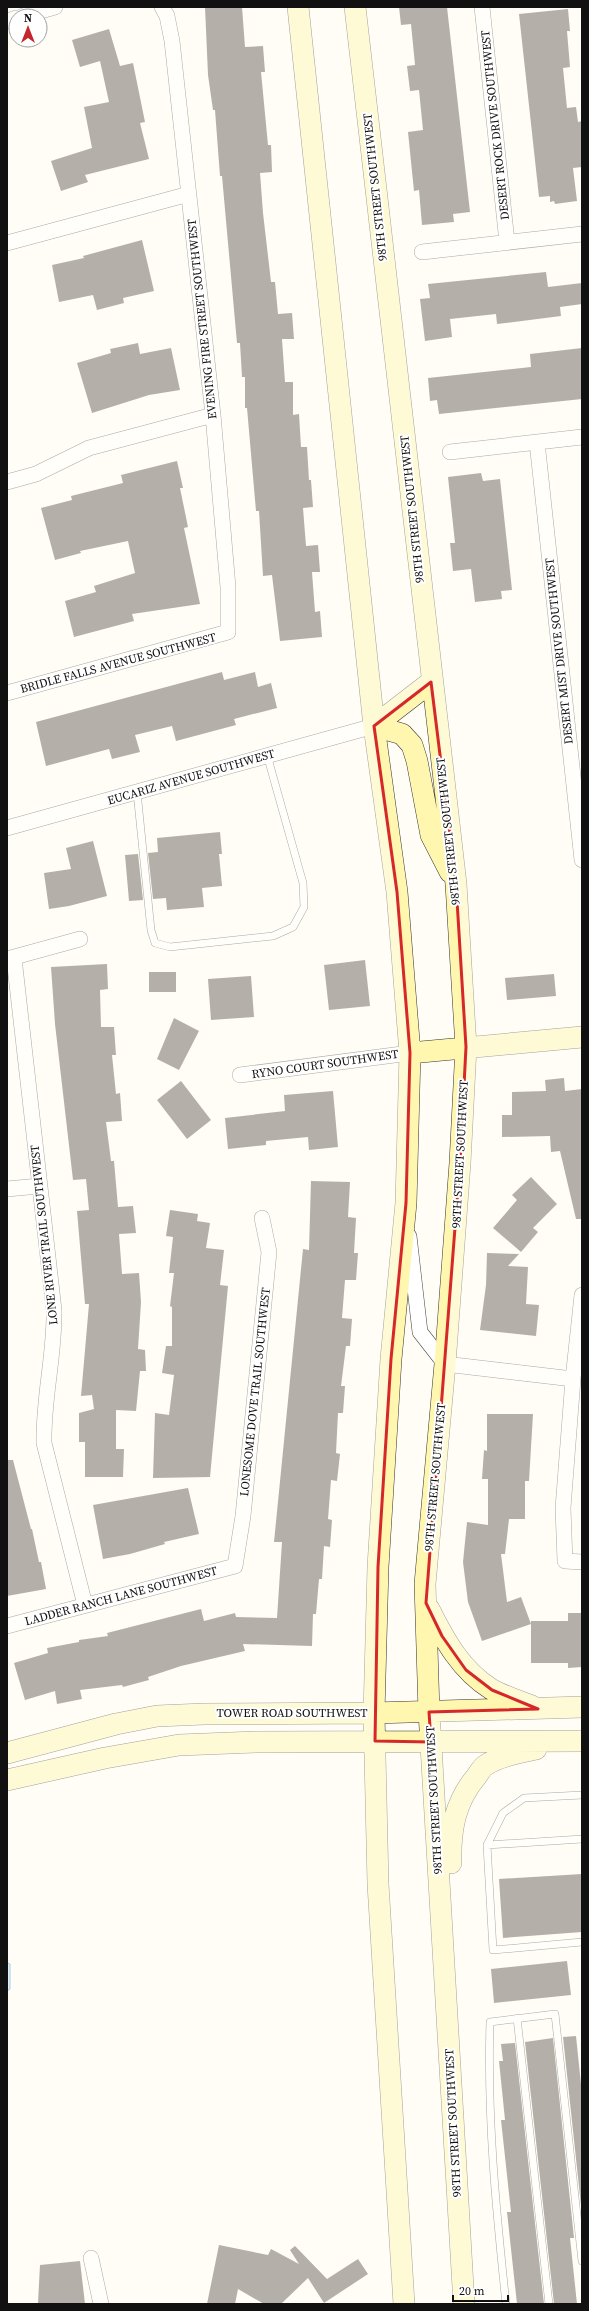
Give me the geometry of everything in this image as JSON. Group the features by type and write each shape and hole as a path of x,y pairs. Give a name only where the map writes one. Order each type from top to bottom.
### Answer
{"main road":[{"path":"298,7 374,726 397,892 410,1052 406,1203 391,1359 378,1567 374,1713 378,1884 404,2304"},
{"name":"98TH STREET SOUTHWEST","path":"355,7 431,682 456,884 466,1047 460,1163 445,1364 425,1584 429,1712 464,2304"},
{"path":"374,726 431,682"},
{"path":"374,726 402,734 412,745 417,761 431,835 456,884"},
{"path":"410,1052 582,1037"},
{"path":"426,1603 442,1636 466,1670 492,1690 538,1708"},
{"name":"TOWER ROAD SOUTHWEST","path":"7,1753 116,1724 157,1716 204,1714 429,1712 582,1707"},
{"path":"8,1775 179,1745 256,1742 581,1741"},
{"path":"448,2028 458,1978 450,1843 453,1818 462,1797 486,1765 517,1753 581,1741"}],"street":[{"name":"EVENING FIRE STREET SOUTHWEST","path":"162,7 167,16 172,41 213,415 228,586 228,632"},
{"name":"DESERT ROCK DRIVE SOUTHWEST","path":"482,7 507,242"},
{"path":"7,243 189,194"},
{"path":"422,252 582,234"},
{"path":"7,482 36,474 89,448 213,415"},
{"path":"450,452 582,437"},
{"name":"DESERT MIST DRIVE SOUTHWEST","path":"537,442 582,860"},
{"name":"BRIDLE FALLS AVENUE SOUTHWEST","path":"7,693 228,632"},
{"name":"EUCARIZ AVENUE SOUTHWEST","path":"7,828 374,726"},
{"path":"10,959 80,939"},
{"name":"LONE RIVER TRAIL SOUTHWEST","path":"10,959 39,1186 54,1330 44,1417 44,1443 85,1605"},
{"name":"RYNO COURT SOUTHWEST","path":"240,1075 410,1052"},
{"path":"7,1189 39,1186"},
{"path":"406,1203 420,1332 445,1364 573,1379"},
{"name":"LONESOME DOVE TRAIL SOUTHWEST","path":"235,1566 243,1516 269,1252 262,1218"},
{"path":"582,1295 573,1379 563,1508 565,1561 582,1562"},
{"name":"LADDER RANCH LANE SOUTHWEST","path":"7,1626 235,1566"},
{"path":"91,2258 101,2304"}],"lane":[{"path":"137,792 151,930 155,943 170,947 273,936 293,927 304,907 303,883 267,755"},
{"path":"582,1795 524,1798 503,1813 487,1845 493,1950 582,1942"},
{"path":"487,1845 582,1839"},
{"path":"506,2304 493,2180 489,2066 490,2022 555,2014 582,2261"},
{"path":"517,2018 549,2304"}],"highlighted area":[{"path":"431,682 456,884 466,1047 460,1163 426,1603 442,1636 466,1670 492,1690 538,1709 429,1712 431,1742 375,1741 378,1567 391,1359 406,1203 410,1053 397,892 374,726"}],"water":[{"path":"7,1963 10,1964 10,1989 7,1991"}],"building":[{"path":"205,7 242,7 245,47 263,46 265,72 261,72 268,145 271,145 272,172 260,173 263,213 271,282 275,282 278,314 292,313 294,339 282,339 285,382 293,382 293,415 299,414 301,447 307,447 309,480 311,480 313,507 303,508 306,546 318,545 320,572 312,572 315,612 320,611 322,637 280,641 272,575 263,576 259,511 256,511 247,408 245,408 245,377 242,377 240,343 237,343 222,176 220,176 215,110 213,110 208,75"},
{"path":"399,7 447,7 470,212 453,214 454,222 422,225 419,190 414,191 408,132 423,130 419,90 410,91 407,66 415,65 411,24 401,25"},
{"path":"568,9 570,31 567,31 570,67 563,68 567,108 576,107 578,122 582,121 582,167 573,168 577,201 555,204 554,201 550,202 550,196 539,197 519,14"},
{"path":"109,29 120,66 133,63 145,122 140,123 149,159 85,175 88,182 61,191 51,161 92,148 84,107 109,102 100,61 80,67 72,40"},
{"path":"142,240 154,291 123,298 124,303 97,310 93,295 59,302 52,265 84,258 83,256"},
{"path":"546,272 548,287 582,283 582,304 560,307 561,316 497,324 496,314 450,319 452,337 425,341 420,299 430,298 428,284"},
{"path":"138,343 140,354 171,348 180,390 149,395 92,413 77,363 111,353 110,349"},
{"path":"582,348 582,399 439,414 437,400 430,401 428,378 531,367 530,354"},
{"path":"177,461 183,488 180,488 188,527 184,528 200,604 132,614 134,621 74,637 65,601 96,592 94,586 135,573 128,541 80,551 81,553 55,560 41,508 72,500 71,496 123,483 121,475"},
{"path":"481,473 483,481 500,479 512,590 501,591 502,599 475,602 471,569 453,571 450,543 455,543 448,477"},
{"path":"222,672 224,680 255,672 258,687 271,683 277,708 234,719 236,725 176,741 172,726 135,735 140,752 112,759 109,749 46,766 36,722"},
{"path":"220,832 222,854 219,854 222,886 202,888 204,907 167,910 166,898 153,899 148,853 158,852 157,838"},
{"path":"93,841 107,896 69,906 49,909 44,873 71,869 66,848"},
{"path":"138,854 143,900 129,901 125,855"},
{"path":"365,960 370,1006 329,1010 324,965"},
{"path":"107,964 108,989 100,990 101,1027 114,1027 116,1055 112,1055 116,1094 120,1093 122,1121 106,1122 111,1161 114,1161 118,1207 133,1206 136,1233 119,1234 122,1274 139,1273 141,1302 138,1349 145,1350 146,1371 140,1371 136,1411 116,1410 116,1449 124,1449 123,1477 85,1477 85,1442 79,1442 79,1413 94,1409 92,1395 81,1396 89,1304 85,1304 77,1211 89,1210 86,1179 73,1180 55,1024 51,967"},
{"path":"149,972 176,972 176,992 149,992"},
{"path":"554,974 556,996 507,1000 505,978"},
{"path":"251,976 254,1017 211,1020 208,979"},
{"path":"174,1018 199,1031 179,1070 157,1059"},
{"path":"564,1078 565,1091 582,1089 582,1219 576,1219 560,1151 551,1152 550,1136 502,1137 502,1115 512,1115 512,1092 546,1091 545,1080"},
{"path":"181,1081 211,1120 187,1139 157,1100"},
{"path":"333,1091 338,1147 309,1150 308,1137 266,1141 266,1145 228,1149 225,1118 285,1111 284,1095"},
{"path":"531,1177 557,1204 533,1228 538,1232 521,1252 493,1228 517,1200 512,1195"},
{"path":"311,1181 350,1182 348,1217 356,1218 354,1253 358,1253 356,1280 345,1280 342,1318 352,1319 350,1346 346,1346 341,1386 345,1386 343,1413 338,1413 336,1453 340,1454 337,1481 331,1480 328,1519 332,1520 330,1547 324,1546 322,1579 319,1579 316,1614 313,1614 312,1646 243,1644 245,1651 181,1666 148,1677 149,1680 123,1687 122,1685 80,1690 82,1699 57,1704 55,1691 25,1700 14,1663 48,1653 47,1648 79,1642 79,1640 108,1636 107,1633 201,1609 204,1621 235,1613 236,1617 277,1618 282,1542 274,1542 303,1249 309,1250"},
{"path":"170,1210 198,1214 197,1221 210,1223 206,1248 224,1250 220,1285 228,1286 210,1477 153,1478 155,1413 169,1415 174,1375 162,1373 166,1346 172,1346 172,1307 170,1306 174,1273 169,1273 173,1237 166,1236"},
{"path":"487,1253 519,1254 508,1266 528,1267 526,1304 539,1305 536,1336 480,1330 486,1285"},
{"path":"487,1414 533,1414 529,1481 525,1481 525,1519 509,1519 505,1554 501,1554 507,1602 521,1597 531,1624 482,1641 468,1602 463,1562 467,1522 488,1525 488,1479 482,1479 484,1450 487,1451"},
{"path":"7,1460 13,1460 32,1529 39,1562 41,1562 46,1589 7,1596"},
{"path":"188,1488 199,1534 164,1542 165,1544 130,1554 103,1559 93,1505"},
{"path":"568,1613 582,1613 582,1667 568,1668 568,1663 531,1663 531,1621 568,1621"},
{"path":"582,1874 582,1932 503,1938 499,1879"},
{"path":"567,1961 571,1995 494,2003 491,1969"},
{"path":"576,2036 582,2094 582,2215 563,2037"},
{"path":"553,2038 574,2238 570,2238 577,2304 554,2304 525,2042"},
{"path":"515,2043 544,2304 517,2304 507,2212 511,2212 501,2120 505,2120 499,2061 503,2061 501,2044"},
{"path":"219,2245 268,2255 271,2249 299,2264 290,2250 295,2246 327,2279 358,2259 368,2274 324,2303 308,2278 281,2304 264,2304 238,2289 235,2304 207,2304"},
{"path":"80,2261 85,2304 38,2303 40,2265"}]}
